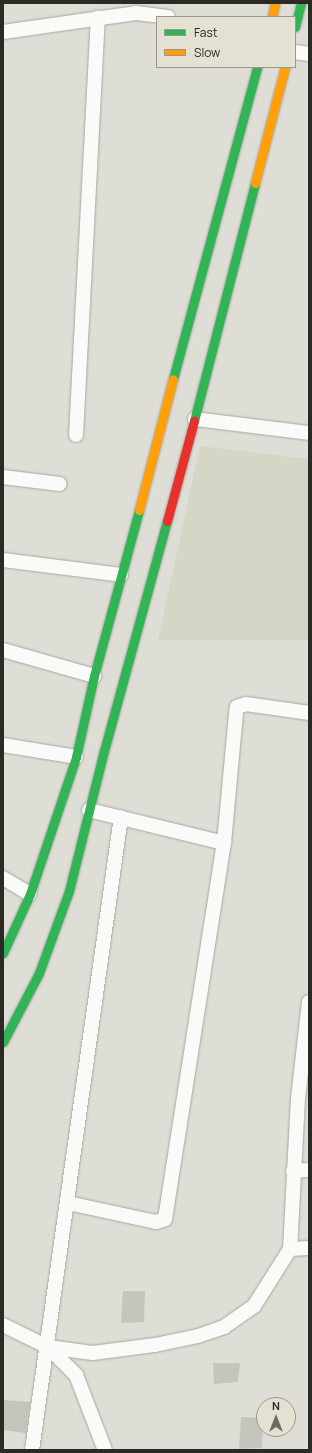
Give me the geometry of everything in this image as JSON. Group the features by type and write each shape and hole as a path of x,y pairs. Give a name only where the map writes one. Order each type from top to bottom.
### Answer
{"highway":[{"path":"272,16 275,3"},
{"path":"296,23 301,3"},
{"path":"3,953 30,894 76,757 94,676 257,68"},
{"path":"3,1042 39,973 69,891 89,810 195,419 285,68"}],"street":[{"path":"3,32 136,13 160,16"},
{"path":"76,435 98,18"},
{"path":"296,52 309,54"},
{"path":"195,419 309,433"},
{"path":"3,477 60,484"},
{"path":"3,560 121,575"},
{"path":"3,650 94,676"},
{"path":"68,1203 156,1222 165,1219 224,843 237,708 246,704 309,714"},
{"path":"3,745 76,757"},
{"path":"89,810 224,843"},
{"path":"32,1450 48,1347 121,817"},
{"path":"3,878 30,894"},
{"path":"3,1325 48,1347 93,1353 162,1344 198,1336 224,1327 254,1306 290,1249 293,1171 304,1098 309,1002"},
{"path":"293,1171 309,1170"},
{"path":"290,1249 309,1248"},
{"path":"48,1347 76,1375 105,1450"}],"shaded area":[{"path":"200,446 309,459 309,640 158,640"}],"building":[{"path":"123,1291 145,1291 144,1322 121,1323"},
{"path":"213,1363 240,1363 238,1382 214,1384"},
{"path":"3,1400 30,1402 26,1433 3,1430"},
{"path":"241,1417 256,1418 256,1437 262,1437 262,1448 239,1449"}],"traffic: fast":[{"path":"296,23 301,3"},
{"path":"173,379 257,68"},
{"path":"194,421 255,183"},
{"path":"3,953 30,894 76,757 94,676 139,510"},
{"path":"3,1042 39,973 69,891 104,751 167,521"}],"traffic: slow":[{"path":"272,16 275,3"},
{"path":"255,183 285,68"},
{"path":"139,510 173,379"}],"traffic: jam":[{"path":"167,521 194,421"}]}
